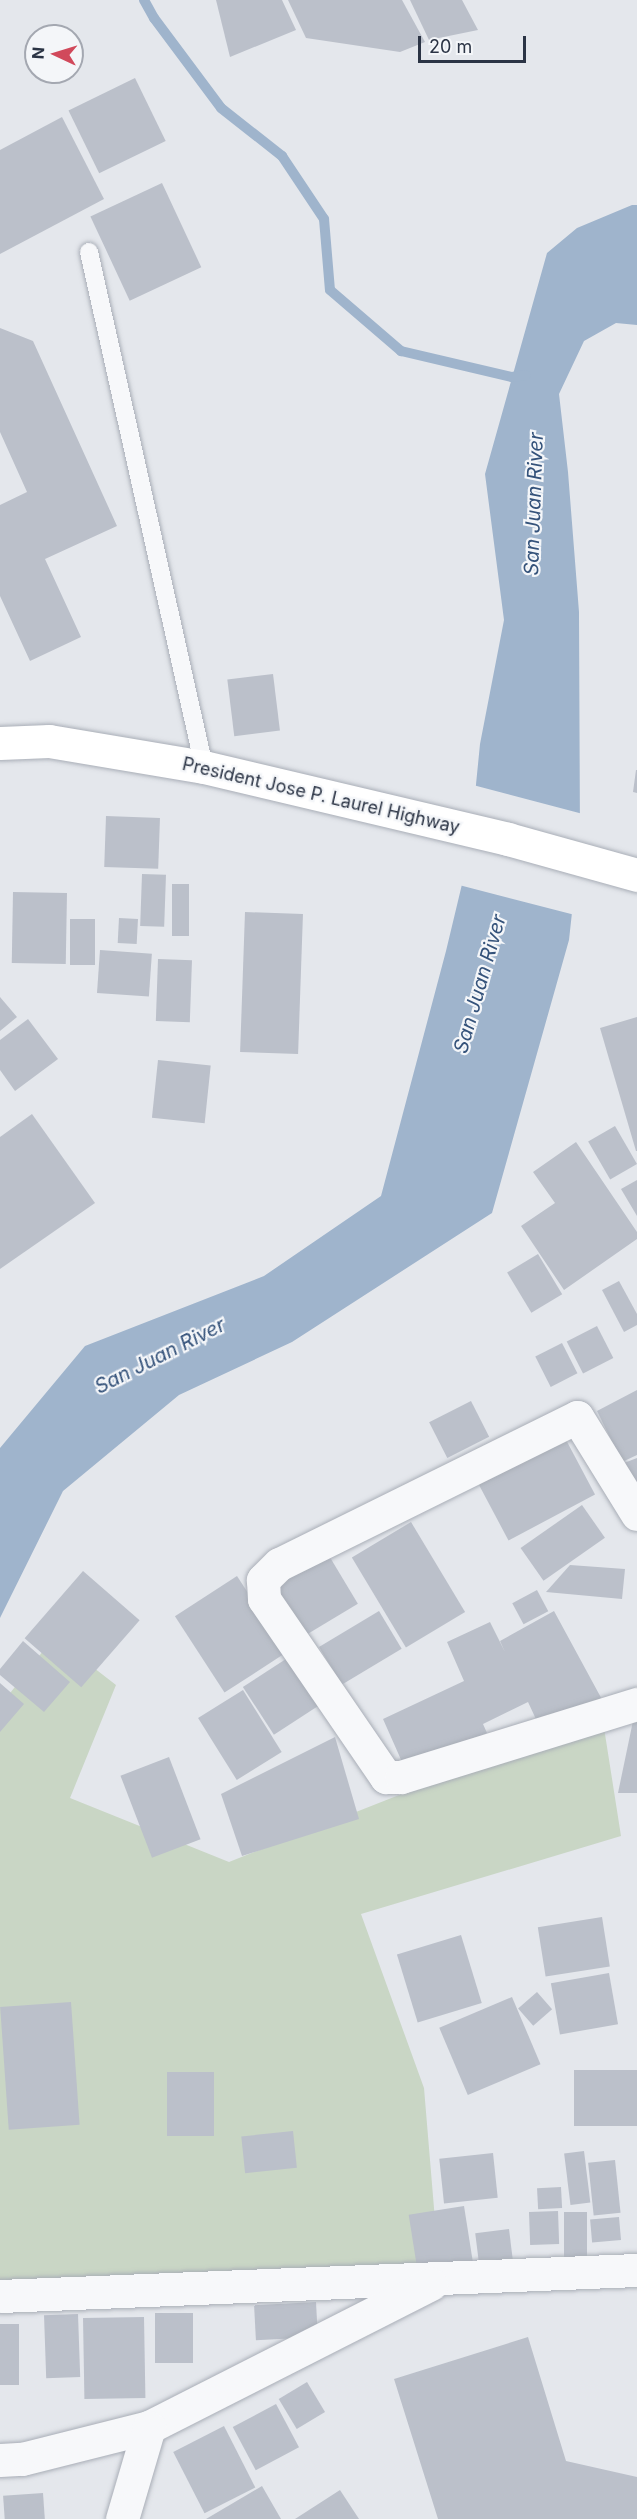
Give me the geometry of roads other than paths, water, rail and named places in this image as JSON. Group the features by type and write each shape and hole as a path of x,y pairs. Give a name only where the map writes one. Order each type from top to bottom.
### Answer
{"highway":[{"name":"President Jose P. Laurel Highway","path":"0,743 49,741 204,767 344,799 626,872"}],"street":[{"path":"637,1514 577,1417 279,1564 263,1580 264,1599 386,1777 401,1777 637,1704"},
{"path":"0,2295 440,2280 637,2270"},
{"path":"0,2460 22,2459 149,2427 440,2280"},
{"path":"122,2519 149,2427"}],"lane":[{"path":"90,252 204,767"}],"water":[{"name":"San Juan River","path":"637,205 637,325 616,323 584,341 559,394 568,472 579,612 580,839 569,940 492,1213 292,1342 179,1395 63,1491 0,1618 0,1448 85,1346 264,1276 381,1196 469,855 480,744 504,620 485,474 547,253 577,228"}],"waterway":[{"path":"144,0 154,18 221,108 282,156 324,219 330,290 401,351 512,377 526,375"}]}
